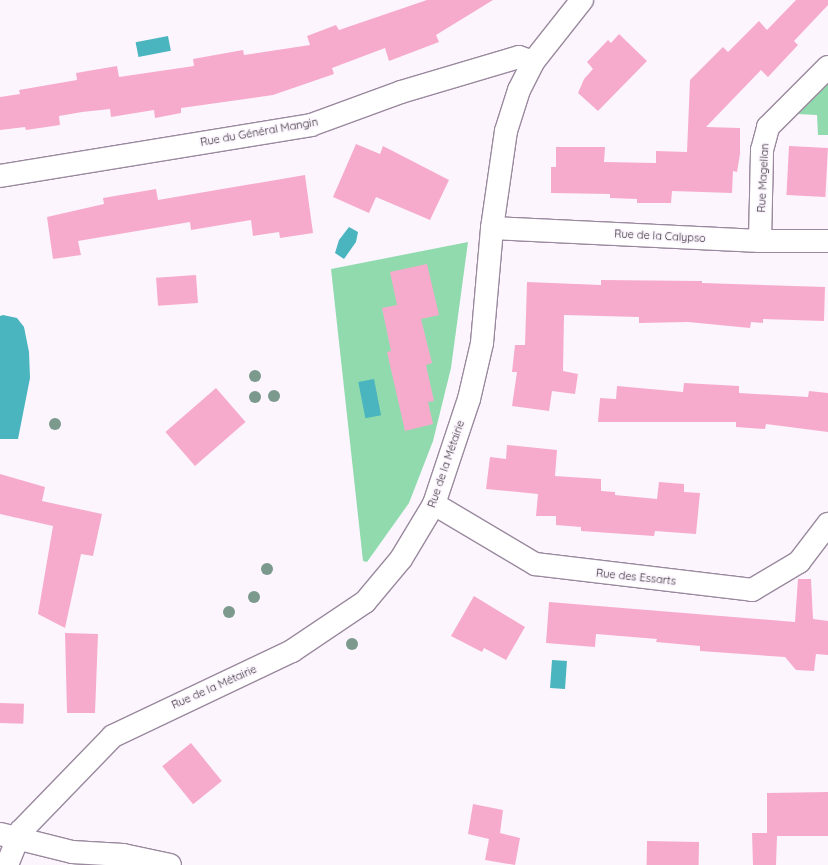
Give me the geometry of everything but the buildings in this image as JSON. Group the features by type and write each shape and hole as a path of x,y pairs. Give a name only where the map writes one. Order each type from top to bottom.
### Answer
{"street":[{"name":"Rue de la Métairie","path":"7,865 9,836 44,805 113,736 292,651 365,602 401,559 434,504 469,399 482,343 492,228 506,131 519,90 533,62 582,0"},
{"name":"Rue du Général Mangin","path":"0,176 310,125 401,92 519,57 533,62"},
{"name":"Rue Magellan","path":"760,241 762,150 768,127 828,67"},
{"name":"Rue de la Calypso","path":"492,228 760,241 828,241"},
{"name":"Rue des Essarts","path":"434,504 535,564 752,590 799,562 828,524"},
{"path":"9,836 72,852 123,855 170,865"}],"green space":[{"path":"828,84 828,135 818,135 817,115 797,114"},
{"path":"468,242 451,368 433,441 409,503 367,562 363,561 331,269"}],"water":[{"path":"168,36 171,51 138,57 136,42"},
{"path":"349,227 358,232 356,242 344,259 335,253 339,240"},
{"path":"3,315 17,318 24,327 29,352 30,378 18,439 0,439 0,316"},
{"path":"374,379 381,415 365,418 358,382"},
{"path":"552,660 567,661 565,689 550,688"}]}
